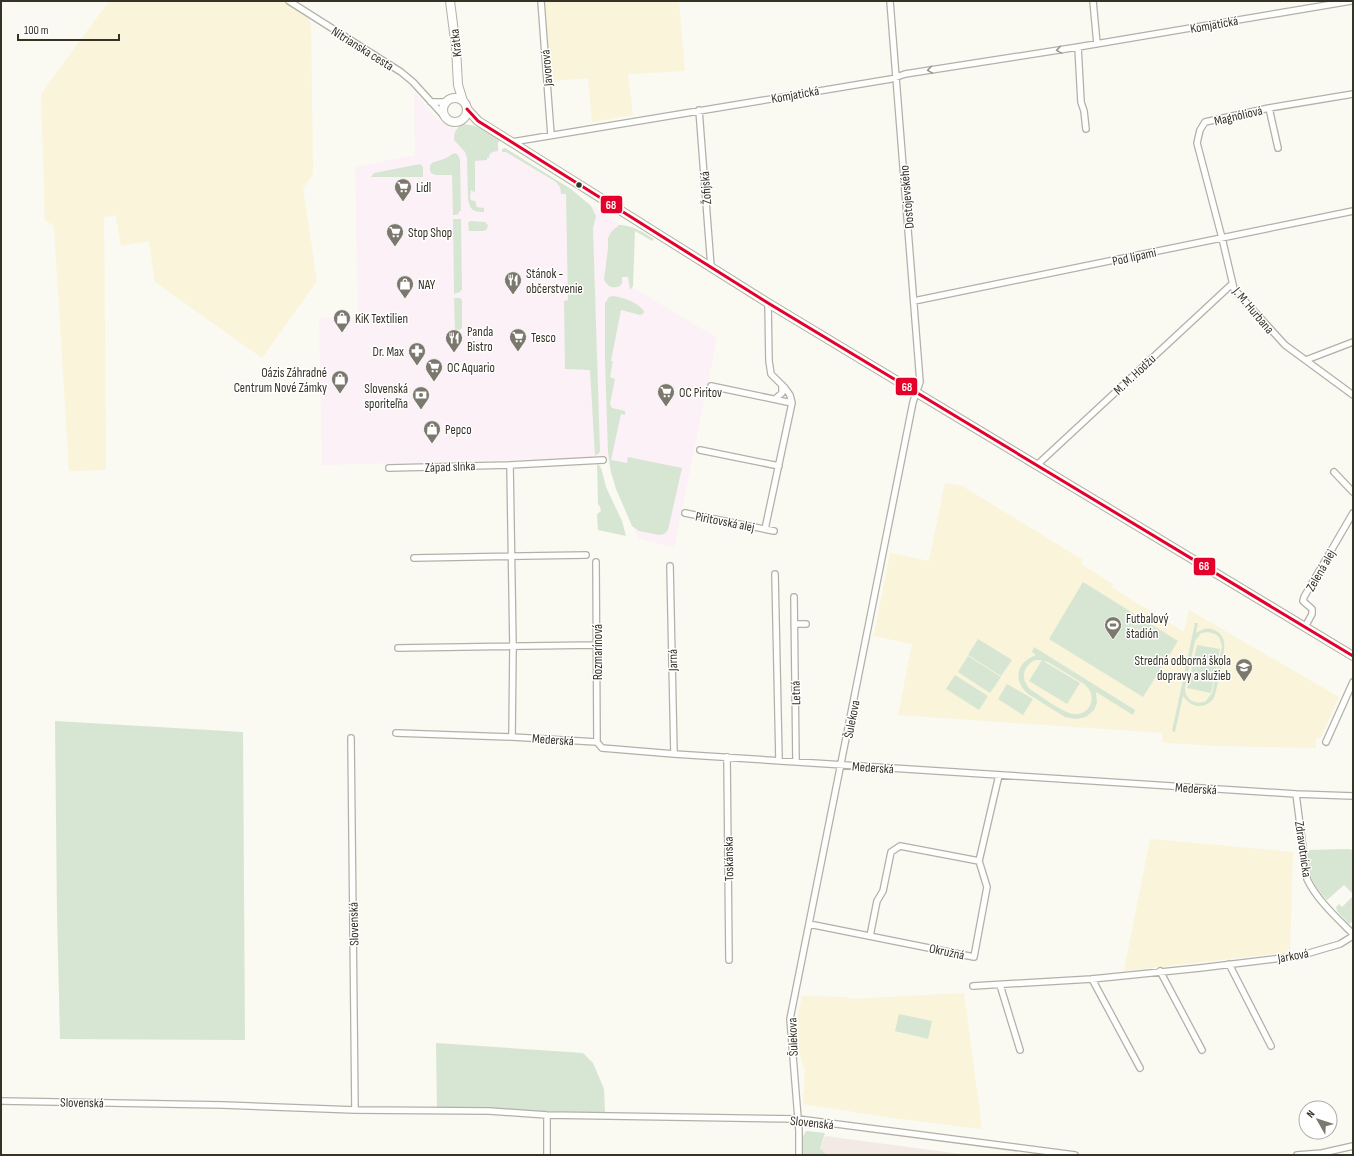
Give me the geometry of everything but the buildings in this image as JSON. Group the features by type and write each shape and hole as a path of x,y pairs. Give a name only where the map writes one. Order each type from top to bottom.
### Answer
{"main road":[{"name":"Krátka","path":"450,1 456,48 458,85 463,100"},
{"path":"458,85 443,108 444,116 447,119 457,122 463,119 478,121"},
{"path":"448,100 457,98 463,100 467,109 478,121 768,303 1353,656"},
{"path":"463,119 467,109"}],"street":[{"name":"Nitrianska cesta","path":"289,1 401,72 413,82 444,116"},
{"name":"Javorová","path":"540,1 551,135"},
{"name":"Dostojevského","path":"890,1 920,382 917,392"},
{"path":"1093,1 1097,44"},
{"name":"Komjatická","path":"512,142 896,78 906,74 1097,44 1351,1"},
{"path":"1078,47 1081,102 1084,111 1086,129"},
{"name":"Magnóliová","path":"1197,143 1200,130 1205,122 1269,108 1353,94"},
{"path":"432,102 448,100"},
{"name":"Magnóliová","path":"1269,108 1278,148"},
{"name":"Žofijská","path":"699,110 711,267"},
{"name":"J. M. Hurbana","path":"1197,143 1234,289 1285,345 1353,396"},
{"name":"Pod lipami","path":"914,301 1353,211"},
{"name":"M. M. Hodžu","path":"1037,465 1232,284"},
{"path":"712,386 792,403 790,396 771,374 769,361 768,303"},
{"path":"1306,360 1353,342"},
{"path":"775,399 782,393 782,385"},
{"name":"Šulekova","path":"800,1155 790,1018 842,765 913,402 917,392"},
{"name":"Piritovská alej","path":"766,529 792,403"},
{"path":"700,450 779,466"},
{"name":"Západ slnka","path":"389,468 510,465 603,460"},
{"path":"510,465 513,646 512,737"},
{"path":"1334,472 1353,492"},
{"name":"Piritovská alej","path":"684,513 774,531"},
{"name":"Zelená alej","path":"1305,627 1312,614 1312,609 1303,601 1304,597 1353,513"},
{"path":"414,558 586,555"},
{"name":"Rozmarínová","path":"596,562 597,742"},
{"name":"Jarná","path":"670,566 674,754"},
{"path":"775,574 779,760"},
{"name":"Letná","path":"794,597 796,761"},
{"path":"794,624 806,624"},
{"path":"398,648 597,645"},
{"path":"1326,742 1353,682"},
{"name":"Mederská","path":"396,733 597,742 602,748 674,754 1296,794 1353,796"},
{"name":"Slovenská","path":"352,738 355,1110"},
{"name":"Toskánska","path":"727,757 729,960"},
{"path":"870,936 877,901 883,891 891,852 900,846 979,861 999,775"},
{"name":"Zdravotnícka","path":"1296,794 1307,879 1315,892 1353,935"},
{"name":"Okružná","path":"809,924 974,957 988,887 979,861"},
{"name":"Jarková","path":"973,986 1092,979 1299,956 1340,944 1353,935"},
{"path":"1229,964 1271,1046"},
{"path":"1160,971 1202,1050"},
{"path":"1092,979 1140,1068"},
{"path":"1000,985 1020,1050"},
{"name":"Slovenská","path":"1,1101 223,1105 355,1110 489,1111 547,1115 798,1119 1075,1155"},
{"path":"547,1115 547,1155"},
{"path":"1297,1155 1322,1153 1353,1146"}],"shaded area":[{"path":"109,1 286,1 308,13 311,27 313,174 303,188 317,281 262,358 155,282 149,241 121,246 116,215 104,217 106,470 69,471 54,226 45,220 41,94"},
{"path":"545,1 679,1 685,71 628,74 633,115 592,122 588,78 551,81"},
{"path":"414,92 439,121 506,152 556,182 632,232 632,287 717,338 674,548 638,538 606,457 322,465 319,318 358,317 355,167 415,155"},
{"path":"945,483 962,486 1083,560 1081,564 1113,584 1111,587 1184,632 1189,610 1339,697 1321,737 1316,739 1316,748 1219,746 1170,743 1162,742 1163,733 898,715 912,644 874,636 890,553 929,561"},
{"path":"1150,839 1293,852 1290,952 1124,971"},
{"path":"964,993 982,1129 886,1117 803,1104 805,1067 803,1067 799,1049 798,1031 798,1015 802,996 844,997 852,999"},
{"path":"825,1136 968,1155 827,1155 820,1148"}],"green space":[{"path":"463,124 478,127 501,139 498,143 498,151 491,153 487,160 475,161 475,193 471,190 470,199 476,202 477,207 484,208 484,212 477,212 473,210 468,199 467,158 465,152 454,140 456,130"},
{"path":"505,148 571,189 591,206 596,216 593,228 600,452 595,456 590,370 565,369 564,301 568,300 566,194 561,194 560,187 556,182 506,152 502,152 502,149"},
{"path":"455,153 458,155 460,160 461,210 457,215 453,215 452,175 435,175 431,173 430,166 434,162 447,158"},
{"path":"420,164 423,167 423,177 371,177 374,173"},
{"path":"453,219 461,219 462,289 460,292 454,294"},
{"path":"470,221 485,222 488,225 487,229 484,231 469,231 468,223"},
{"path":"619,225 624,225 642,231 654,239 652,241 635,231 633,286 630,290 628,277 622,277 622,283 620,286 615,287 610,287 604,279 608,238 611,232"},
{"path":"613,296 634,302 644,311 643,314 640,315 621,310 611,361 613,361 610,377 615,379 610,404 612,408 625,411 625,415 621,414 611,460 627,463 628,457 682,468 668,530 664,534 659,535 639,531 632,526 616,489 611,472 608,453 605,303 609,297"},
{"path":"454,298 460,298 462,300 462,328 455,333"},
{"path":"597,464 600,466 606,487 622,521 626,536 598,530 597,514 601,511 598,504"},
{"name":"Futbalový štadión","path":"1083,582 1178,641 1143,697 1049,639"},
{"path":"1195,623 1198,623 1196,633 1200,630 1212,629 1222,636 1224,653 1217,687 1214,698 1202,706 1190,703 1183,696 1175,732 1172,731","holes":["1208,632 1215,634 1220,639 1222,646 1212,693 1206,701 1198,703 1194,702 1186,695 1185,687 1195,641 1201,633"]},
{"path":"978,639 1012,660 1001,676 968,655"},
{"path":"1197,645 1220,649 1211,693 1187,688"},
{"path":"1034,647 1135,710 1133,715 1096,692 1097,703 1094,710 1086,717 1076,719 1065,717 1028,694 1020,683 1018,677 1021,666 1024,662 1036,655 1032,652","holes":["1035,660 1042,660 1029,681 1067,704 1080,683 1043,661 1048,662 1088,688 1092,698 1090,705 1085,711 1078,714 1064,711 1027,686 1024,678 1027,666"]},
{"path":"968,656 1001,677 990,693 958,672"},
{"path":"955,675 988,696 979,710 946,689"},
{"path":"1007,684 1033,699 1023,715 998,699"},
{"path":"55,721 243,732 245,1040 60,1039"},
{"path":"1306,850 1353,850 1353,894 1344,885 1327,900 1311,877"},
{"path":"1353,896 1353,921 1349,924 1337,911 1336,907 1339,904 1342,907"},
{"path":"899,1014 932,1021 928,1039 895,1031"},
{"path":"436,1043 583,1053 593,1063 604,1089 605,1113 437,1108"},
{"path":"806,1131 825,1133 820,1148 827,1155 802,1155 802,1138"}],"transit line":[{"name":"68","path":"467,109 478,121 768,303 1353,656"}],"place":[{"name":"Lidl","path":"403,202"},
{"name":"Stop Shop","path":"395,247"},
{"name":"Stánok - občerstvenie","path":"513,295"},
{"name":"NAY","path":"405,299"},
{"name":"KiK Textilien","path":"342,333"},
{"name":"Tesco","path":"518,352"},
{"name":"Panda Bistro","path":"454,353"},
{"name":"Dr. Max","path":"417,366"},
{"name":"OC Aquario","path":"434,382"},
{"name":"Oázis Záhradné Centrum Nové Zámky","path":"340,394"},
{"name":"OC Piritov","path":"666,407"},
{"name":"Slovenská sporiteľňa","path":"421,410"},
{"name":"Pepco","path":"432,444"},
{"name":"Futbalový štadión","path":"1113,640"},
{"name":"Stredná odborná škola dopravy a služieb","path":"1244,682"}]}
